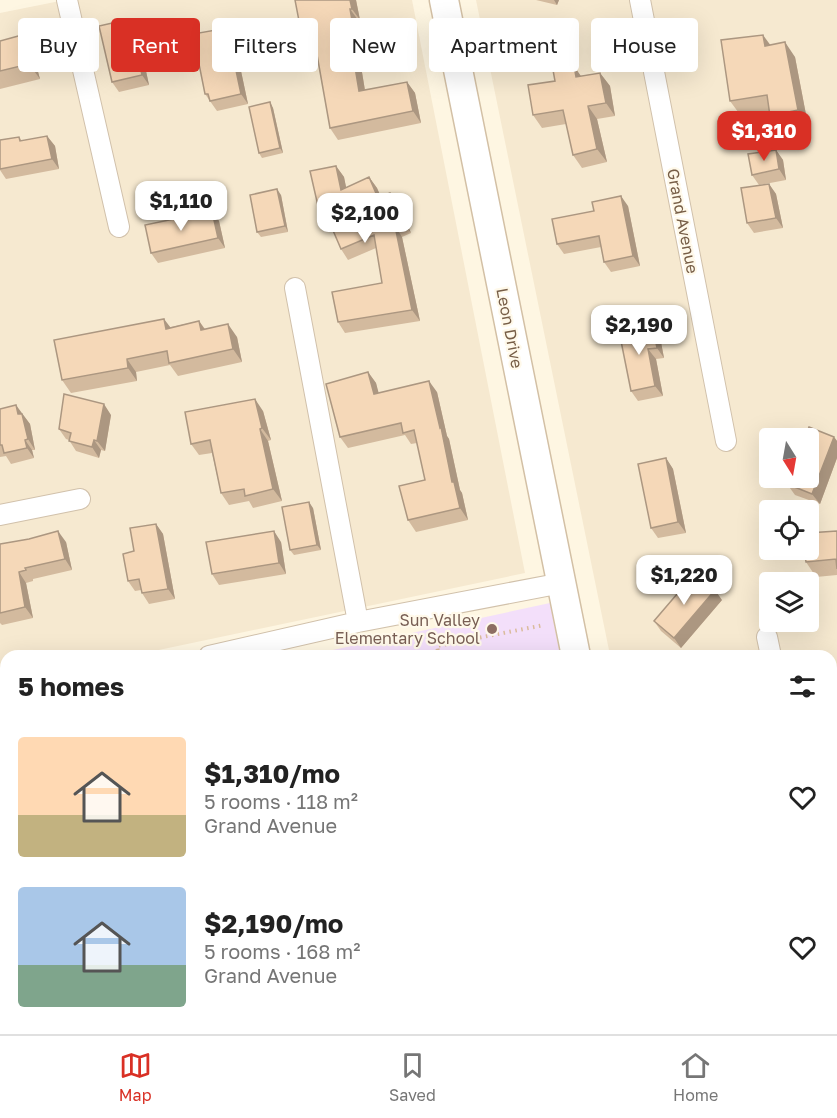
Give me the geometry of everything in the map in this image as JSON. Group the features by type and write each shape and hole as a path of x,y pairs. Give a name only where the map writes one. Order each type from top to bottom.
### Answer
{"street":[{"path":"67,0 119,227"},
{"name":"Leon Drive","path":"444,0 575,650"},
{"name":"Grand Avenue","path":"640,0 726,441"},
{"path":"295,288 358,622"},
{"path":"0,515 80,499"},
{"path":"235,650 358,622 562,583"}],"path":[{"path":"438,650 437,646 550,624"}],"shaded area":[{"path":"65,0 412,0 416,18 330,18 330,72 417,72 417,25 525,573 159,650 0,650 0,13"},
{"path":"476,0 837,0 837,650 609,650 491,72 579,72 579,18 480,18"},
{"name":"Sun Valley Elementary School","path":"550,603 559,650 333,650"}],"building":[{"path":"295,0 350,0 352,18 330,18 330,72 356,72 359,91 407,82 413,111 330,128 318,60 318,18 298,18"},
{"path":"111,23 111,72 141,72 142,75 112,82 99,26"},
{"path":"212,31 212,72 236,72 241,94 210,101 208,94 205,94 200,69 200,33"},
{"path":"763,35 765,46 785,42 798,110 770,116 767,95 730,101 721,40"},
{"path":"18,36 18,67 0,71 0,41"},
{"path":"553,72 575,72 576,77 600,73 606,103 588,106 597,149 573,155 563,110 533,115 528,85 555,81"},
{"path":"270,102 280,148 259,153 249,107"},
{"path":"47,136 52,159 0,169 0,140 19,137 20,141"},
{"path":"776,150 779,169 752,175 748,154"},
{"path":"336,166 341,190 369,177 378,198 390,193 403,222 395,226 412,310 338,322 332,292 382,283 374,235 341,249 322,205 318,206 310,171"},
{"path":"769,184 776,218 747,223 741,188"},
{"path":"277,189 285,226 257,232 250,195"},
{"path":"621,196 633,256 604,262 599,236 557,244 552,219 594,211 592,202"},
{"path":"212,211 218,238 151,253 145,225"},
{"path":"164,319 166,329 199,321 201,330 228,324 233,349 169,363 167,351 127,359 128,368 62,380 54,340"},
{"path":"644,326 644,329 653,327 657,348 648,349 655,386 631,391 619,331"},
{"path":"368,372 374,394 429,381 460,508 408,520 399,486 425,480 414,430 403,433 401,423 340,437 326,384"},
{"path":"64,394 104,404 97,441 94,440 92,447 69,441 71,433 59,429"},
{"path":"255,399 273,489 245,496 244,489 221,493 210,440 191,444 185,412"},
{"path":"16,405 18,414 22,414 28,439 25,440 27,448 4,453 0,445 0,409"},
{"path":"819,431 834,437 819,476"},
{"path":"666,458 678,522 651,528 638,464"},
{"path":"797,488 814,488 812,494"},
{"path":"309,502 317,545 290,550 282,507"},
{"path":"156,524 168,589 142,593 139,579 128,581 123,554 134,551 130,528"},
{"path":"58,531 65,559 25,568 26,570 19,572 25,607 0,613 0,544"},
{"path":"274,531 279,563 212,574 206,542"},
{"path":"837,531 837,569 836,559 806,562 806,560 819,560 819,532"},
{"path":"695,573 715,590 674,638 654,621"}],"place":[{"name":"Sun Valley Elementary School","path":"492,629"}]}
